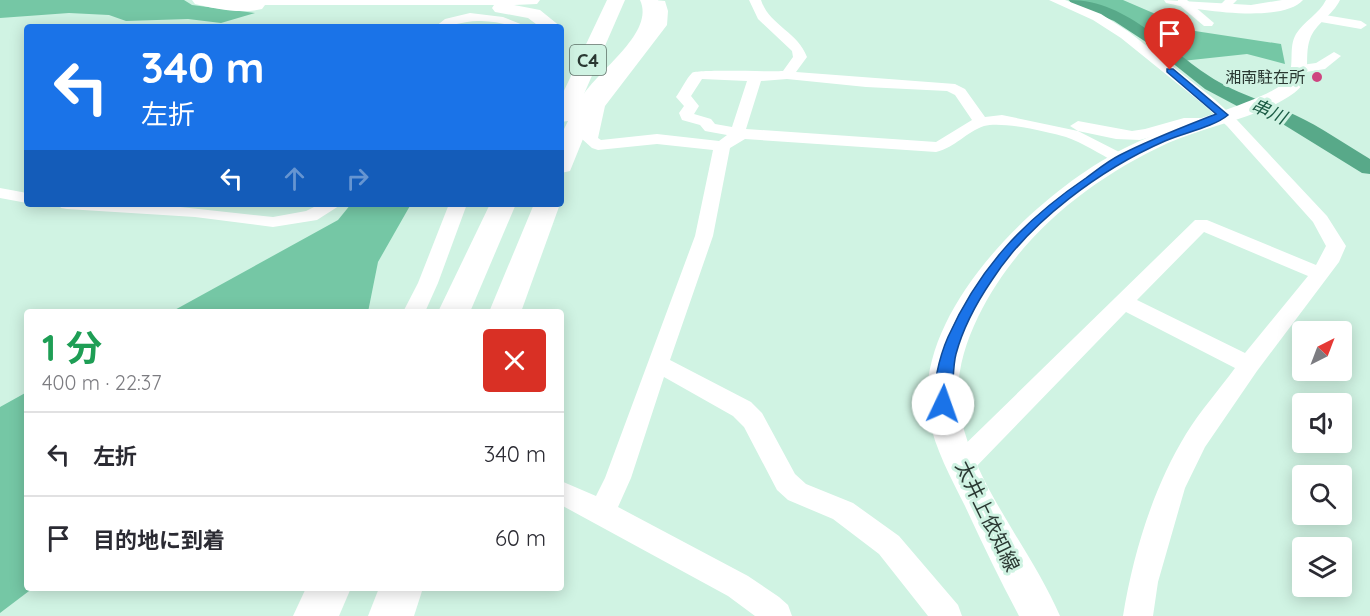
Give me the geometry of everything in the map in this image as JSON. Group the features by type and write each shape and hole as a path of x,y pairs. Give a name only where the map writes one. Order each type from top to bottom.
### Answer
{"highway":[{"path":"201,0 238,2 531,0"},
{"name":"C4","path":"564,70 602,0"},
{"name":"C4","path":"564,114 616,0"},
{"path":"564,158 573,134 595,93 648,29 654,16 654,0"},
{"path":"389,1 513,9 537,16 548,24"},
{"path":"445,309 481,207"},
{"path":"455,309 481,207"},
{"path":"493,309 528,207"},
{"path":"506,309 546,207"},
{"path":"316,616 328,591"},
{"path":"391,616 399,591"}],"main road":[{"path":"1176,1 1268,7 1296,0"},
{"name":"太井上依知線","path":"1041,616 962,465 943,404 944,375 949,352 967,310 987,276 1012,246 1054,205 1121,159 1162,138 1288,91 1294,85 1299,69 1300,47 1304,34 1332,0"}],"street":[{"path":"654,0 661,26 613,84 598,106 590,139 598,145 657,139 773,134 936,147 944,145 981,122 1013,121 1034,128 1072,134 1121,159"},
{"path":"755,0 763,17 795,44 799,51 800,57 787,75"},
{"path":"1055,0 1097,17 1125,35 1184,81 1321,220 1336,246 1332,258 1249,365 1195,441 1172,488 1143,582 1138,616"},
{"path":"1176,1 1204,26 1226,5"},
{"path":"1349,39 1370,15"},
{"path":"447,24 457,19 478,17 513,24"},
{"path":"1319,18 1361,25"},
{"path":"1299,69 1320,66 1334,56"},
{"path":"732,137 710,128 706,122 687,117 686,114 692,106 683,97 697,76 701,74 755,77 787,75 950,87 960,92 981,122"},
{"path":"602,512 618,478 704,236 732,137 755,77"},
{"path":"1078,126 1129,135 1147,134 1182,121 1217,117"},
{"path":"0,193 24,197"},
{"path":"115,207 195,212 273,222 311,216 328,207"},
{"path":"415,309 428,283 480,207"},
{"path":"962,465 1201,224 1320,273"},
{"path":"1124,302 1249,365"},
{"path":"657,363 742,409 753,420 786,482 797,492 843,511 889,545 947,616"},
{"path":"564,493 738,586 777,616"}],"green space":[{"path":"0,0 184,0 192,5 255,13 221,23 188,19 126,21 109,15 69,13 0,18"},
{"path":"1068,0 1123,0 1195,31 1281,44 1285,64 1247,54 1182,61 1123,24"},
{"path":"349,207 409,207 378,262 369,309 176,309 338,220"},
{"path":"24,394 24,591 29,591 0,613 0,407"}],"waterway":[{"name":"串川","path":"1076,0 1119,18 1152,39 1211,85 1244,102 1288,119 1370,168"}],"place":[{"name":"湘南駐在所","path":"1317,77"}],"route":[{"path":"943,404 944,375 949,352 967,310 987,276 1012,246 1054,205 1121,159 1162,138 1223,115 1170,70"}]}
